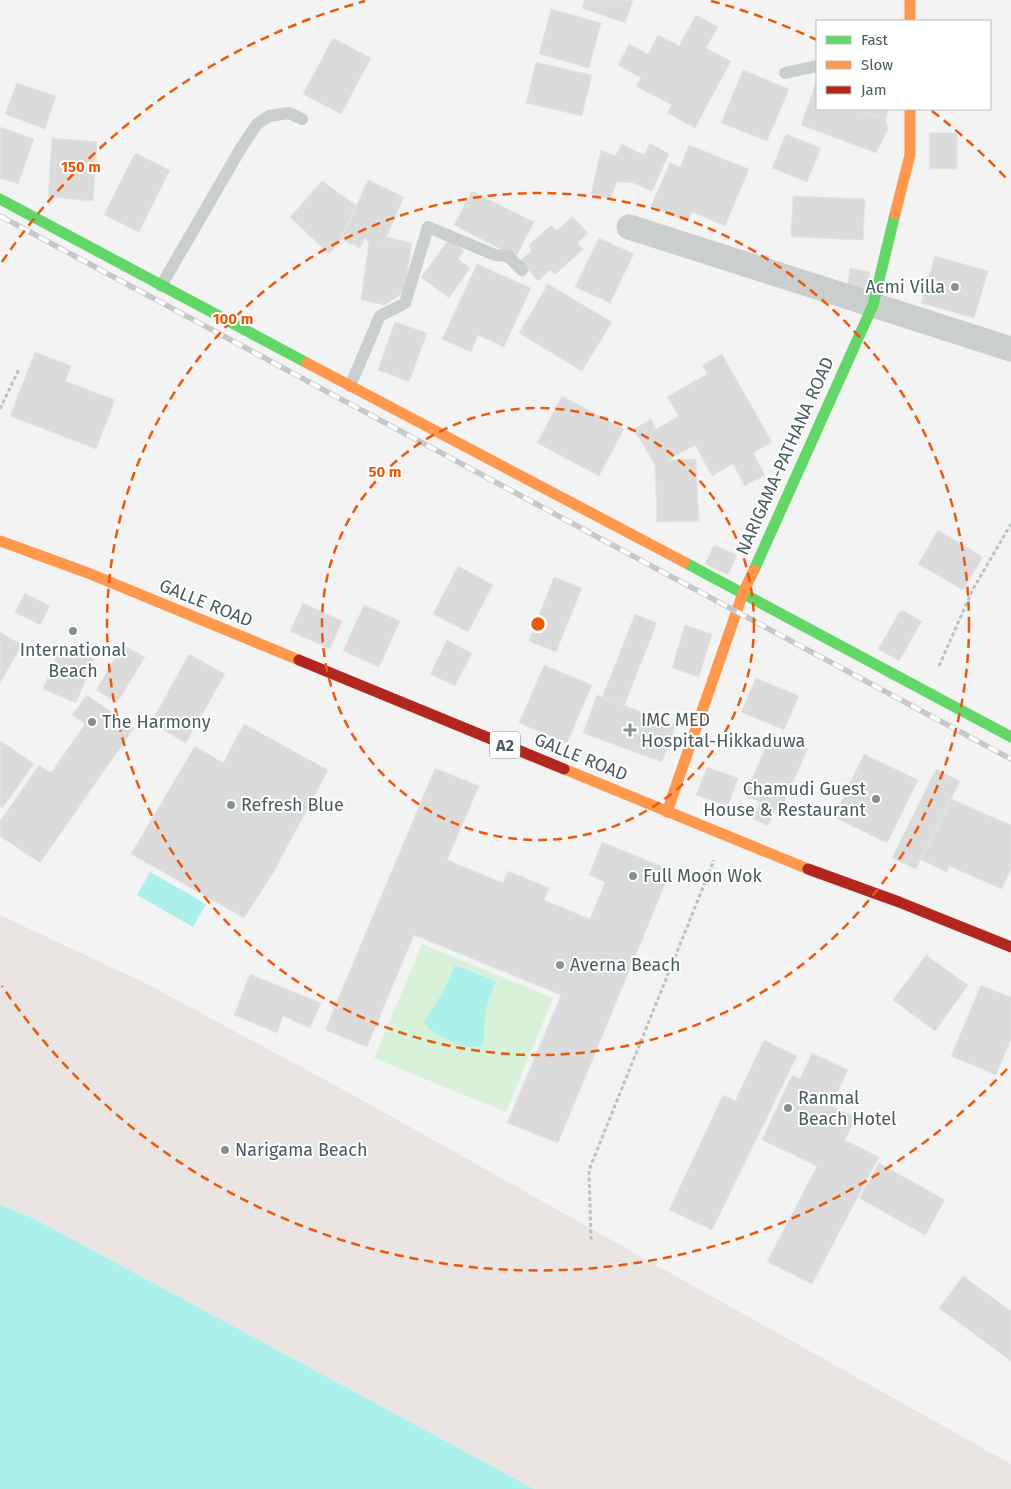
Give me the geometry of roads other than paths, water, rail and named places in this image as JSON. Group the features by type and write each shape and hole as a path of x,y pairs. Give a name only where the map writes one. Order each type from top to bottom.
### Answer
{"main road":[{"path":"910,0 910,20"},
{"name":"NARIGAMA-PATHANA ROAD","path":"667,812 743,593 873,305 910,155 910,110"},
{"path":"0,199 1011,737"},
{"name":"GALLE ROAD","path":"0,541 97,577 821,874 899,902 1011,947"}],"street":[{"path":"629,227 1011,349"}],"lane":[{"path":"785,73 816,66"},
{"path":"161,286 236,156 257,124 270,116 289,113 302,119"},
{"path":"350,386 380,316 406,303 428,227 495,255 508,256 522,270"}],"water":[{"path":"150,872 206,904 193,927 137,895"},
{"path":"455,965 496,981 486,1009 483,1047 461,1046 438,1035 423,1023 443,992"},
{"path":"0,1205 33,1218 534,1489 0,1489"}],"railway":[{"path":"0,216 1011,759"}],"place":[{"name":"Acmi Villa","path":"955,287"},
{"name":"International Beach","path":"73,631"},
{"name":"The Harmony","path":"92,722"},
{"name":"IMC MED Hospital-Hikkaduwa","path":"630,730"},
{"name":"Chamudi Guest House & Restaurant","path":"876,799"},
{"name":"Refresh Blue","path":"231,805"},
{"name":"Full Moon Wok","path":"633,876"},
{"name":"Averna Beach","path":"560,965"},
{"name":"Ranmal Beach Hotel","path":"788,1108"},
{"name":"Narigama Beach","path":"225,1150"}]}
